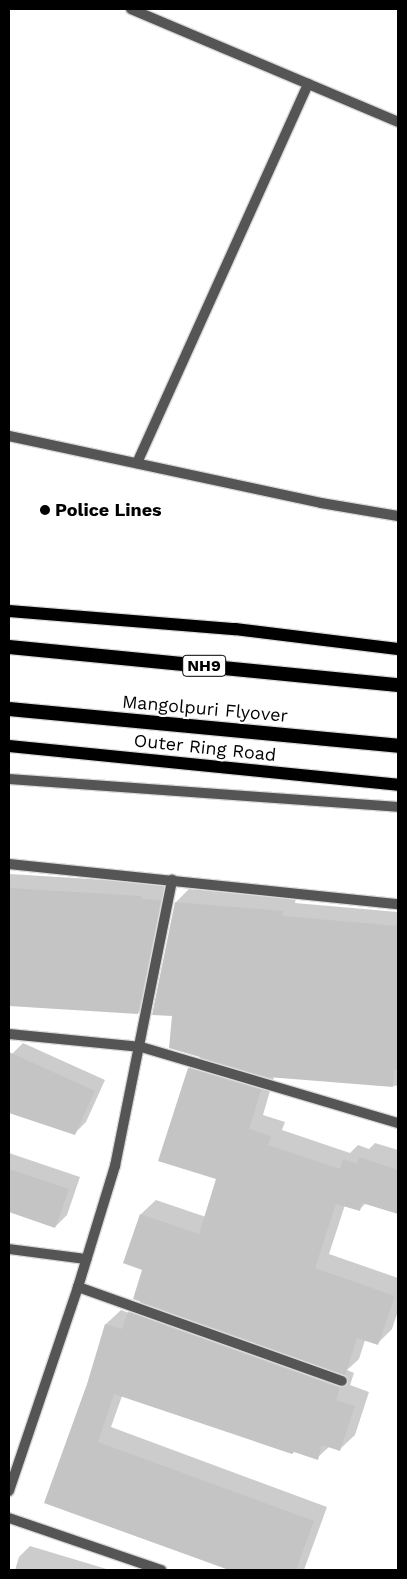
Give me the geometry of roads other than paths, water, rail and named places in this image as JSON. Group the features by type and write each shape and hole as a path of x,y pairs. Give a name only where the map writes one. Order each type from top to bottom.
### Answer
{"highway":[{"name":"NH9","path":"9,647 398,685"},
{"name":"Mangolpuri Flyover","path":"9,709 398,746"}],"main road":[{"path":"9,611 235,629 398,649"},
{"name":"Outer Ring Road","path":"9,746 398,785"}],"street":[{"path":"131,9 398,122"},
{"path":"137,463 308,84"},
{"path":"9,436 321,503 398,516"},
{"path":"9,779 398,808"},
{"path":"9,864 398,904"},
{"path":"9,1491 78,1287 115,1166 141,1047 172,880"},
{"path":"9,1034 141,1047 398,1123"},
{"path":"9,1249 86,1259"},
{"path":"78,1287 342,1381"},
{"path":"9,1518 161,1570"}],"place":[{"name":"Police Lines","path":"45,510"}]}
